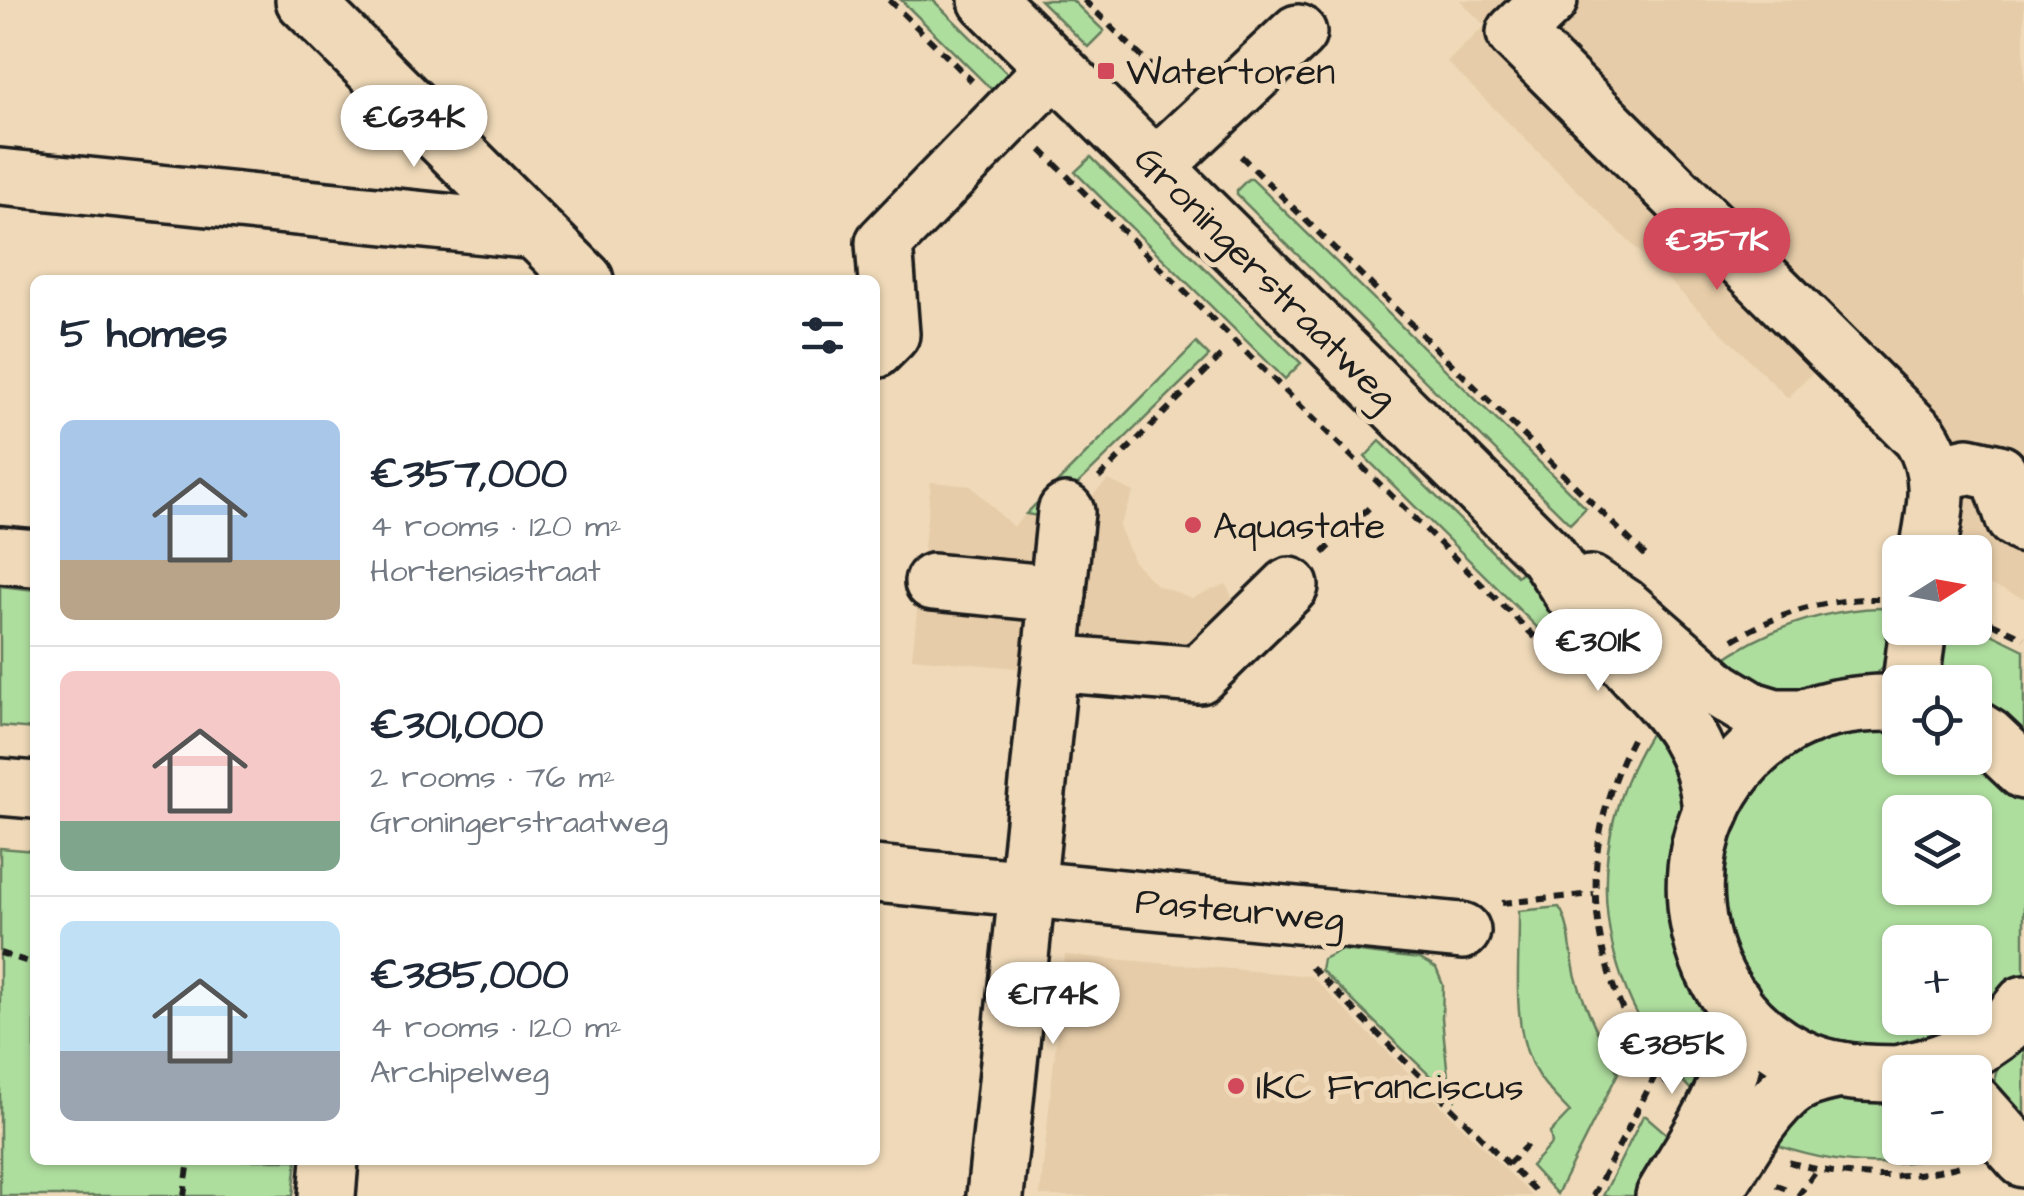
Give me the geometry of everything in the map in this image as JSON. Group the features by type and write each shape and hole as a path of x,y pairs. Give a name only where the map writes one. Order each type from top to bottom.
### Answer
{"street":[{"path":"304,0 580,275"},
{"name":"Groningerstraatweg","path":"987,0 1546,555 1599,632 1690,735 1709,786 1711,813"},
{"path":"1532,17 1929,449 1936,472 1937,496 1931,535"},
{"path":"1156,167 1298,33"},
{"path":"880,345 891,334 884,244 1055,68"},
{"path":"0,177 536,231"},
{"path":"1936,472 1968,466 1999,473 2014,519 2024,525"},
{"path":"995,1196 1066,512"},
{"path":"0,555 30,558"},
{"name":"Groningerstraatweg","path":"1546,555 1623,606 1719,690 1752,710 1774,717 1807,717"},
{"path":"933,582 1058,594"},
{"path":"1052,663 1199,675 1290,586"},
{"path":"1882,703 1860,702 1807,717 1777,732 1742,762 1716,798 1699,840 1693,885 1698,929 1713,972 1733,1002 1771,1040 1810,1062 1854,1073 1882,1074"},
{"path":"0,787 30,790"},
{"name":"Pasteurweg","path":"880,874 1462,930"},
{"path":"1664,1196 1726,1087 1736,1048 1738,1023 1733,1002"},
{"path":"1967,1055 2024,1004"},
{"path":"1712,1196 1780,1098 1796,1084 1841,1070"},
{"path":"1992,1128 2018,1153"},
{"path":"327,1196 330,1165"}],"path":[{"path":"889,0 1552,654"},
{"path":"1084,0 1660,570"},
{"path":"1066,512 1222,355"},
{"path":"1290,586 1372,505"},
{"path":"1992,624 2024,638"},
{"path":"1462,930 1486,905 1594,894"},
{"path":"1306,916 1301,957 1540,1196"},
{"path":"0,953 30,962"},
{"path":"1593,1196 1656,1074"},
{"path":"1746,1144 1817,1170 1873,1176 1906,1175 2018,1153"},
{"path":"1508,1164 1527,1145"},
{"path":"184,1196 188,1165"},
{"path":"1798,1196 1817,1170"}],"shaded area":[{"path":"1460,0 2024,0 2024,598 1992,586 1992,535 1942,535 1848,337 1788,398 1447,62 1485,26"},
{"path":"1108,480 1134,492 1119,526 1134,562 1156,585 1192,598 1226,584 1243,621 1210,676 1038,670 912,658 931,482 971,486 1013,527 1026,514 1045,516 1077,511"},
{"name":"IKC Franciscus","path":"1065,955 1311,976 1532,1196 1040,1196"}],"green space":[{"path":"901,0 933,0 1014,80 999,97"},
{"path":"1040,0 1072,0 1104,31 1088,47"},
{"path":"1091,157 1301,363 1285,379 1075,172"},
{"path":"1248,179 1586,508 1570,524 1237,195"},
{"path":"1196,343 1209,356 1044,517 1026,514"},
{"path":"1380,441 1517,576 1526,568 1549,592 1570,656 1365,457"},
{"path":"0,586 30,589 30,729 0,726"},
{"path":"1882,608 1882,645 1892,645 1889,660 1872,679 1784,701 1716,664 1774,631 1814,617"},
{"path":"1992,634 2024,650 2024,738 1992,719 1992,665 1938,665 1938,645 1992,645"},
{"path":"1865,721 1882,721 1882,775 1992,773 2024,801 2024,975 1992,1014 1992,925 1882,925 1882,1035 1949,1035 1913,1053 1823,1045 1751,993 1715,912 1726,823 1782,753"},
{"path":"1658,722 1676,742 1713,1004 1701,1100 1665,1059 1638,1015 1618,968 1608,919 1606,869 1614,819 1631,770"},
{"path":"0,848 30,851 30,1165 296,1165 293,1196 0,1196"},
{"path":"1559,907 1566,922 1580,990 1618,1073 1557,1194 1531,1166 1552,1143 1550,1133 1570,1112 1538,1076 1531,1062 1521,1027 1518,968 1519,911"},
{"path":"1341,950 1420,959 1436,968 1443,985 1448,1077 1458,1096 1455,1100 1321,970 1323,959"},
{"path":"2024,1030 2024,1126 2002,1098 1995,1078 2002,1058"},
{"path":"1882,1091 1882,1163 1819,1157 1765,1141 1803,1101"},
{"path":"1643,1116 1677,1143 1649,1196 1603,1196"}],"place":[{"name":"Watertoren","path":"1106,71"},
{"name":"Aquastate","path":"1193,525"},
{"name":"IKC Franciscus","path":"1236,1086"}]}
